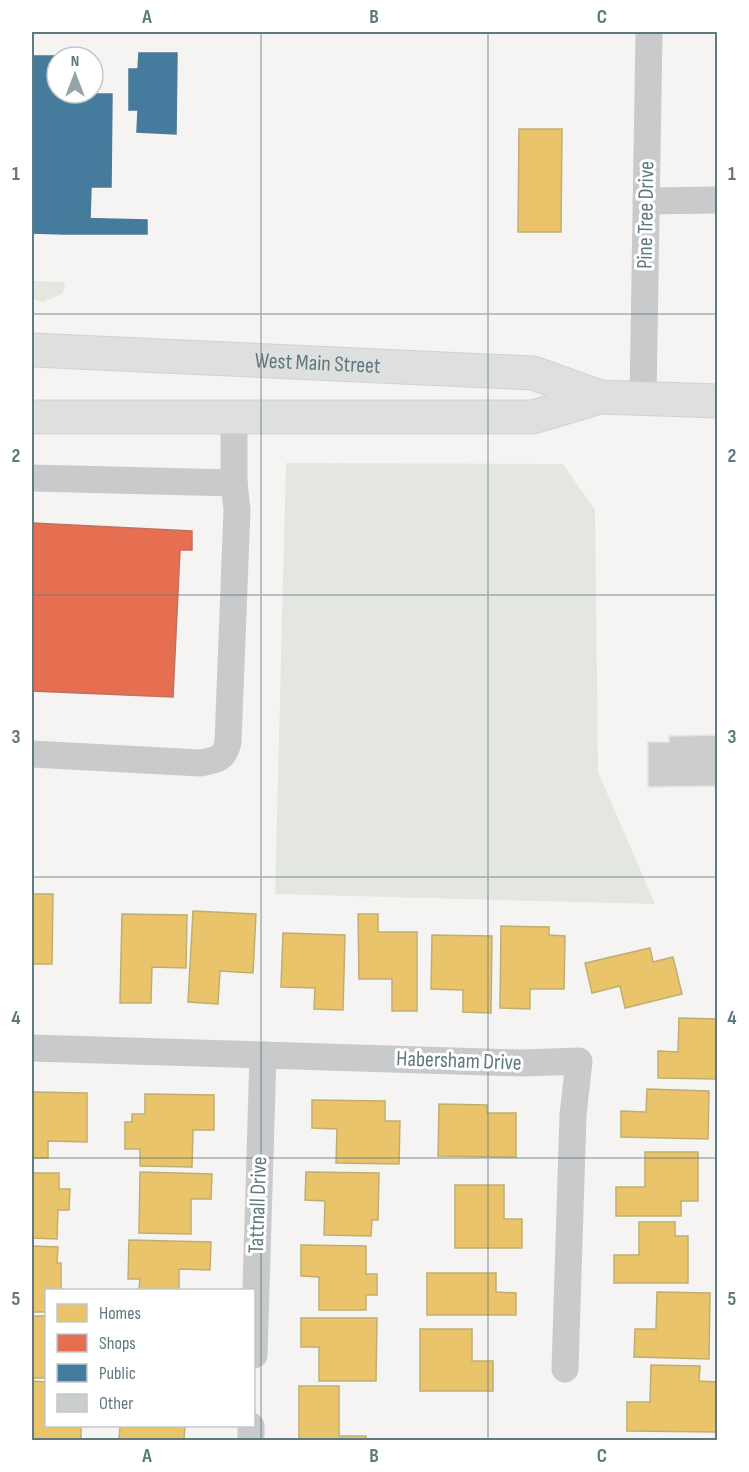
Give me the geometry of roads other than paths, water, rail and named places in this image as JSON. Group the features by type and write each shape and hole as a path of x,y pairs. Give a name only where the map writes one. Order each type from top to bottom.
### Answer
{"main road":[{"name":"West Main Street","path":"32,350 534,373 600,397 717,401"},
{"name":"West Main Street","path":"32,417 533,417 600,397"}],"street":[{"name":"Pine Tree Drive","path":"643,399 649,32"},
{"path":"646,201 717,200"},
{"path":"32,754 200,764 217,760 226,753 237,510 234,483 234,418"},
{"path":"32,478 234,483"},
{"name":"Habersham Drive","path":"32,1048 522,1063 579,1061 573,1115 565,1369"},
{"name":"Tattnall Drive","path":"255,1322 263,1055"}]}
